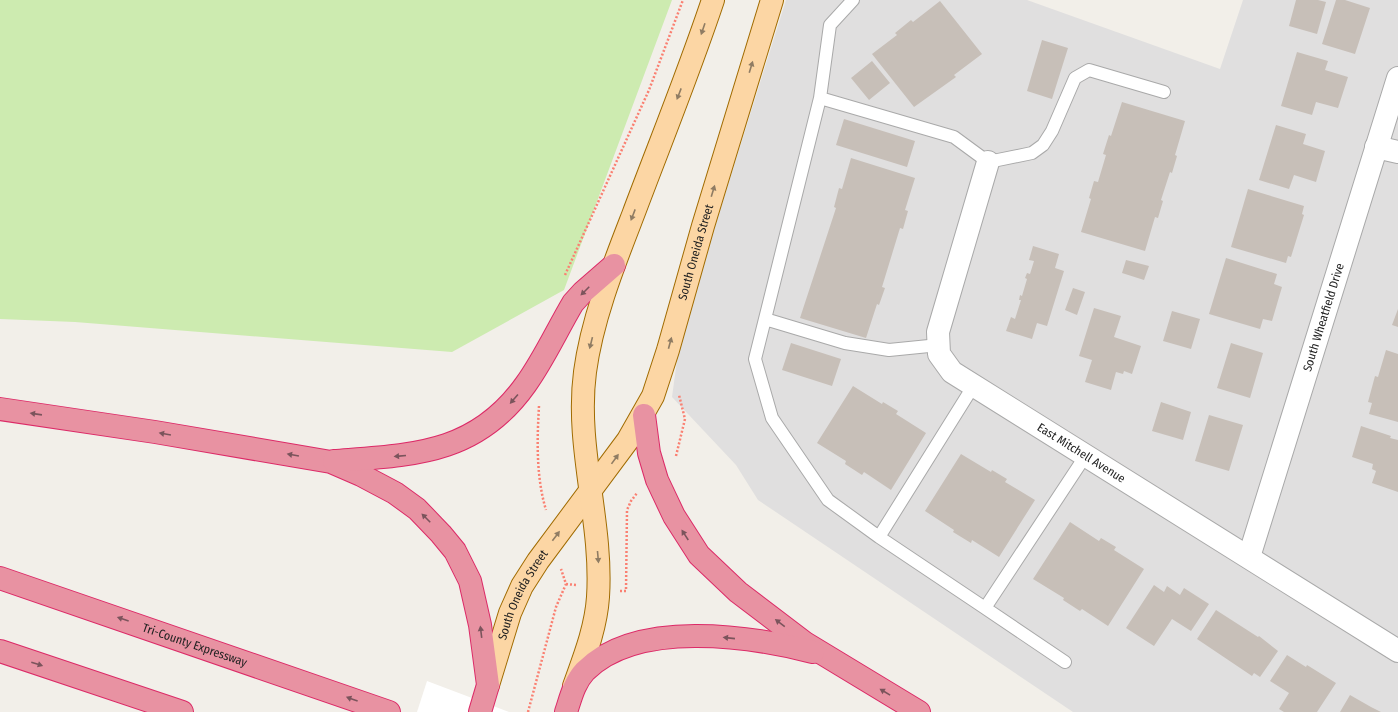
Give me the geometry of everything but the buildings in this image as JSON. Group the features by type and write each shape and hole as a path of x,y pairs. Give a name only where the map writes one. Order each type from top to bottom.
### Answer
{"highway":[{"path":"331,462 410,455 432,450 463,439 485,425 505,408 525,385 578,298 614,265"},
{"path":"0,409 155,432 331,462 372,480 407,501 434,526 455,551 474,592 488,685"},
{"path":"644,415 649,453 657,480 674,516 690,543 711,568 738,592 822,654 919,712"},
{"name":"Tri-County Expressway","path":"0,578 389,712"},
{"path":"566,712 574,687 586,670 598,660 630,645 659,639 687,636 726,638 782,645 822,654"},
{"path":"0,651 182,712"},
{"name":"South Oneida Street","path":"480,712 488,685"}],"main road":[{"path":"574,687 591,634 598,596 599,567 585,435 585,374 590,343 614,265 713,0"},
{"name":"South Oneida Street","path":"488,685 510,613 522,586 541,556 628,440 644,415 662,374 703,226 772,0"}],"street":[{"name":"South Wheatfield Drive","path":"1249,557 1398,78"},
{"path":"1376,148 1398,152"},
{"name":"East Mitchell Avenue","path":"988,162 938,332 939,354 952,372 1398,651"}],"lane":[{"path":"853,0 830,25 820,98 755,359 772,418 828,500 880,537 1065,662"},
{"path":"820,98 954,137 988,162 1032,153 1043,145 1052,131 1075,78 1089,70 1164,92"},
{"path":"765,319 845,343 881,349 889,350 938,345"},
{"path":"880,537 974,385"},
{"path":"985,608 1086,455"}],"path":[{"path":"562,280 649,90 683,0"},
{"path":"540,404 538,430 539,468 546,512"},
{"path":"674,461 685,419"},
{"path":"616,590 626,591 627,510 631,501 639,492"},
{"path":"528,712 556,607 566,584 561,568"},
{"path":"566,584 574,585"}],"shaded area":[{"path":"786,0 1027,0 1220,69 1243,0 1398,0 1398,712 1073,712 758,500 736,465 672,397 680,338"}],"green space":[{"path":"0,0 672,0 564,290 452,352 75,322 0,319"}],"pier":[{"path":"427,681 509,712 417,712"}]}
